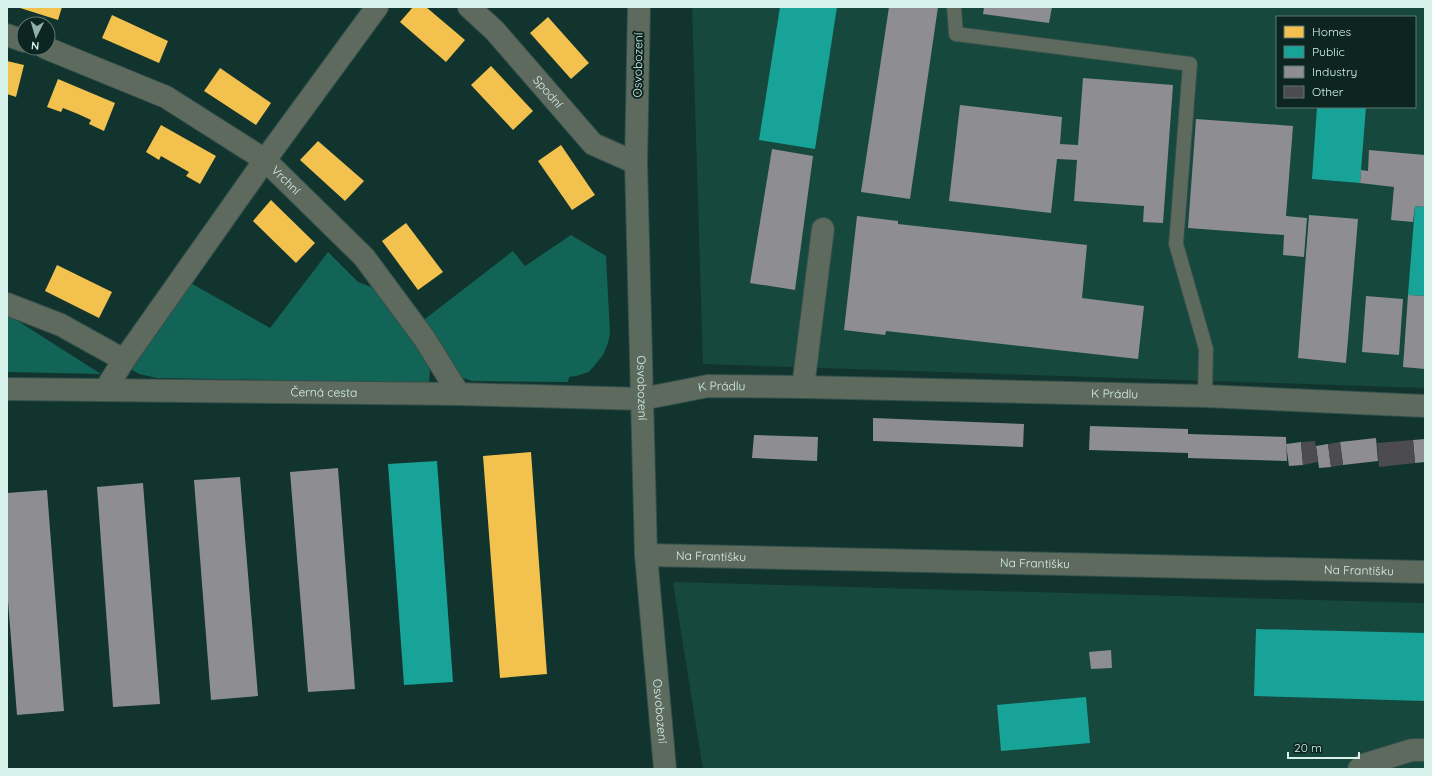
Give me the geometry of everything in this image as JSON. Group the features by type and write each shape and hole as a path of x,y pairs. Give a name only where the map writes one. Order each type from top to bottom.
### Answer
{"main road":[{"name":"Osvobození","path":"639,7 636,163 646,555 665,769"}],"street":[{"path":"104,390 265,160 377,7"},
{"name":"Spodní","path":"469,7 495,31 593,144 636,163"},
{"name":"Vrchní","path":"56,52 166,96 265,160 364,257 424,338 459,394"},
{"path":"803,387 823,228"},
{"path":"7,304 61,325 124,360"},
{"name":"K Prádlu","path":"642,399 708,386 1205,396 1425,406"},
{"name":"Černá cesta","path":"7,389 459,394 642,399"},
{"name":"Na Františku","path":"646,555 1425,572"},
{"path":"1359,769 1363,765 1405,752 1425,750"}],"lane":[{"path":"954,7 956,34 1190,64 1176,244 1206,350 1205,396"}],"shaded area":[{"path":"692,7 1425,7 1425,388 703,364"},
{"path":"571,235 606,256 610,333 603,355 589,372 569,377 568,382 472,381 460,377 421,322 513,251 525,266"},
{"path":"328,252 358,282 374,288 427,359 430,371 429,383 157,378 139,374 129,368 187,281 270,328"},
{"path":"7,314 101,374 7,372"},
{"path":"673,582 1425,603 1425,769 703,769"}],"building: Homes":[{"path":"17,7 62,7 58,20 56,19 56,16 45,16"},
{"path":"413,7 426,7 465,40 446,62 400,22"},
{"path":"112,15 168,41 159,63 102,38"},
{"path":"548,17 589,63 571,79 530,33"},
{"path":"7,61 24,65 16,97 7,94"},
{"path":"491,66 533,111 513,130 471,85"},
{"path":"220,68 271,103 256,125 204,91"},
{"path":"58,79 115,103 104,131 89,124 91,120 78,114 63,108 61,112 47,107"},
{"path":"161,125 216,156 200,184 186,176 189,172 161,156 159,160 146,152"},
{"path":"318,141 364,181 345,201 300,160"},
{"path":"561,145 595,195 572,210 538,161"},
{"path":"271,200 315,243 296,263 253,221"},
{"path":"406,223 443,272 418,290 382,241"},
{"path":"57,265 112,292 99,318 45,291"},
{"path":"531,452 547,674 500,678 483,456"}],"building: Public":[{"path":"780,7 837,7 815,149 759,140"},
{"path":"1317,108 1366,108 1360,183 1312,179"},
{"path":"1415,206 1425,207 1425,296 1408,295"},
{"path":"437,461 453,682 404,685 388,464"},
{"path":"1256,629 1425,633 1425,701 1254,696"},
{"path":"1086,697 1090,743 1001,751 997,705"}],"building: Industry":[{"path":"889,7 938,7 910,199 861,192"},
{"path":"984,7 1052,7 1049,23 983,14"},
{"path":"1083,78 1173,85 1163,223 1143,222 1144,206 1074,201 1077,160 1057,159 1051,213 949,201 960,105 1062,117 1060,144 1078,145"},
{"path":"1196,119 1293,126 1286,216 1307,218 1304,257 1283,255 1284,235 1188,228"},
{"path":"772,149 813,156 795,290 750,283"},
{"path":"1369,150 1425,155 1425,207 1415,206 1413,222 1391,220 1394,187 1360,183 1361,170 1368,171"},
{"path":"1309,215 1358,219 1346,363 1298,358"},
{"path":"857,216 898,221 898,224 1087,245 1082,298 1144,306 1138,359 886,331 885,335 844,330"},
{"path":"1408,295 1425,296 1425,369 1403,367"},
{"path":"1366,296 1403,299 1399,355 1362,352"},
{"path":"873,418 1024,424 1023,447 873,441"},
{"path":"1090,426 1188,429 1188,434 1286,437 1287,461 1188,458 1188,453 1089,450"},
{"path":"754,435 818,437 817,461 752,458"},
{"path":"1376,438 1378,461 1343,465 1340,442"},
{"path":"1425,439 1425,462 1415,463 1413,440"},
{"path":"1301,442 1303,465 1289,466 1286,444"},
{"path":"1328,444 1331,467 1319,468 1316,446"},
{"path":"338,468 355,689 308,692 290,472"},
{"path":"240,477 258,696 211,700 194,480"},
{"path":"143,483 160,704 113,707 97,487"},
{"path":"47,490 64,711 17,715 7,588 7,493"},
{"path":"1111,650 1112,668 1091,669 1089,652"}],"building: Other":[{"path":"1413,440 1415,463 1379,467 1377,443"},
{"path":"1315,441 1318,462 1303,465 1301,442"},
{"path":"1340,442 1343,465 1331,467 1328,444"}]}
